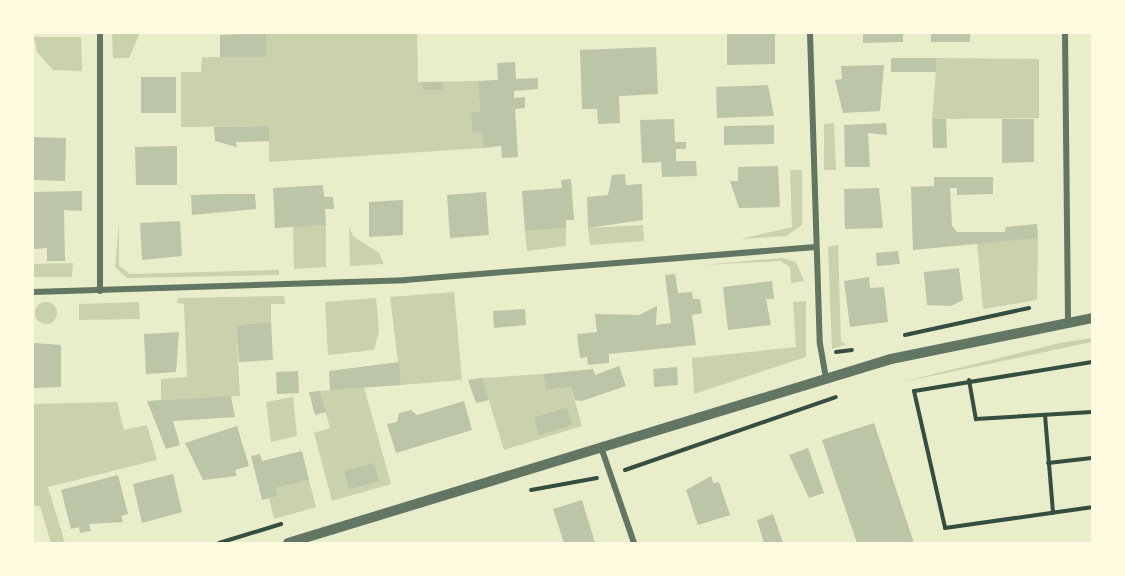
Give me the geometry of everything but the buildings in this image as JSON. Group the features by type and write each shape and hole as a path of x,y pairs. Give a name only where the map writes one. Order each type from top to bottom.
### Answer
{"street":[{"path":"100,33 100,291"},
{"path":"810,33 816,247 826,378"},
{"path":"1065,33 1068,321"},
{"path":"33,292 405,280 816,247"},
{"path":"288,543 826,378 944,345 1092,318"},
{"path":"601,447 634,543"}],"path":[{"path":"1092,362 969,380 914,391 945,528 1092,507"},
{"path":"969,380 976,419 1092,412"},
{"path":"526,491 611,475 848,393"},
{"path":"1045,415 1053,513"},
{"path":"1048,463 1092,458"}],"green space":[{"path":"112,33 140,33 129,58 113,58"},
{"path":"266,33 417,33 418,82 478,81 480,112 471,113 472,132 482,132 483,148 269,162 269,126 181,127 181,72 201,72 202,57 266,57"},
{"path":"34,37 81,37 82,71 53,70 37,52"},
{"path":"937,58 1039,59 1039,118 932,119"},
{"path":"834,123 836,170 824,170 824,124"},
{"path":"790,170 802,170 802,225 786,236 740,239 792,227"},
{"path":"119,222 119,266 130,274 279,270 279,275 127,278 115,267"},
{"path":"326,225 326,267 294,269 293,226"},
{"path":"643,225 644,241 590,245 588,228"},
{"path":"349,226 353,236 379,253 384,264 350,266"},
{"path":"566,228 566,246 527,251 525,231"},
{"path":"1038,238 1037,300 983,309 977,243"},
{"path":"838,245 841,342 846,344 832,349 828,247"},
{"path":"782,258 796,262 804,281 791,283 790,267 780,261 703,265"},
{"path":"73,263 72,277 33,277 33,264"},
{"path":"454,292 462,380 401,385 390,297"},
{"path":"284,296 285,304 271,304 271,322 236,325 240,396 161,400 161,379 187,377 184,304 177,303 178,298"},
{"path":"376,298 379,332 374,350 328,355 325,302"},
{"path":"806,301 806,357 694,394 692,358 796,347 793,302"},
{"path":"46,302 54,305 57,313 54,321 46,324 38,321 35,313 38,305"},
{"path":"139,302 140,319 79,320 79,304"},
{"path":"1092,338 1092,342 898,383 1060,343"},
{"path":"543,374 546,390 571,387 582,426 504,450 482,378"},
{"path":"364,387 391,484 332,501 314,433 330,428 320,391"},
{"path":"293,397 297,436 271,442 266,402"},
{"path":"117,402 124,430 147,425 157,460 48,487 65,543 51,543 40,506 33,506 33,404"},
{"path":"309,480 316,507 274,519 269,498 278,496 276,488"}]}
